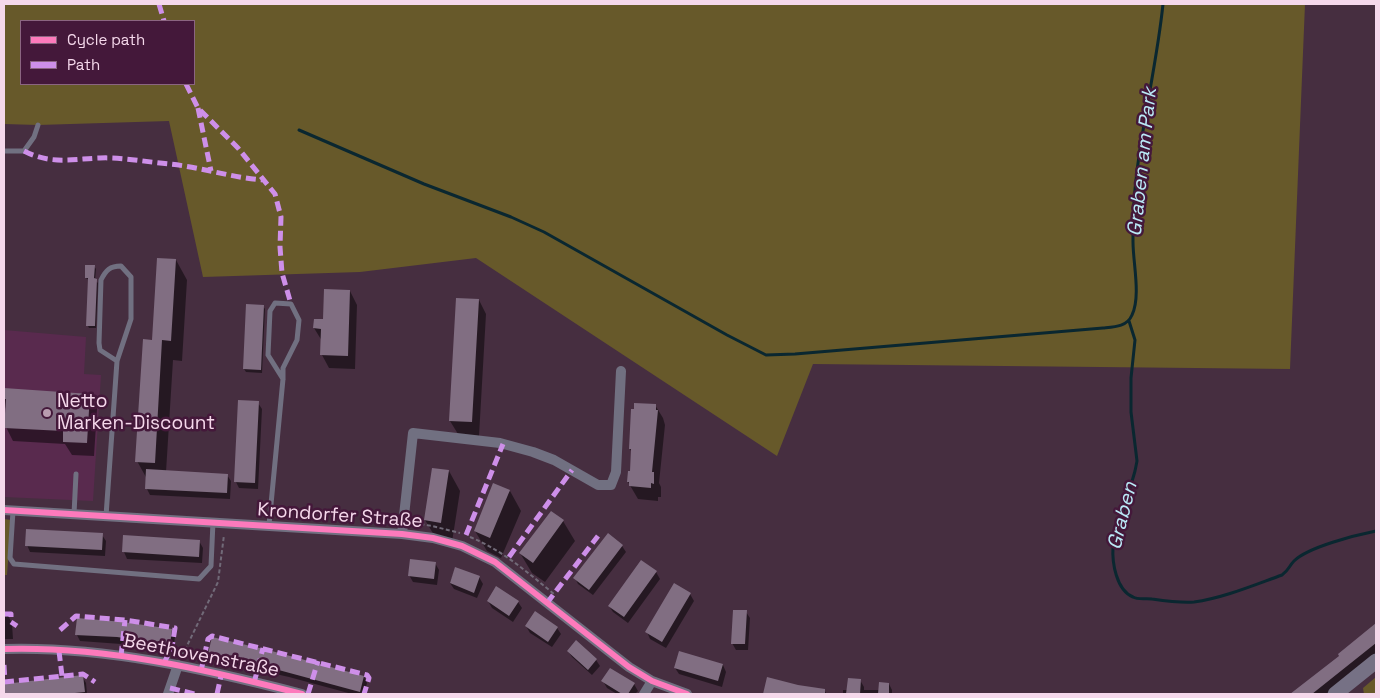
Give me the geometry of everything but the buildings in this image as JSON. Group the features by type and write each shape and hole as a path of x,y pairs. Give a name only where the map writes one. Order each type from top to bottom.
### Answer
{"street":[{"name":"Krondorfer Straße","path":"402,534 413,433 500,443 554,460 598,485 611,485 616,472 621,371"},
{"name":"Krondorfer Straße","path":"8,510 402,534 433,538 462,546 495,562 618,660 652,681 687,694"},
{"name":"Beethovenstraße","path":"4,649 121,656 178,665 302,694"},
{"path":"1335,694 1350,689 1376,661"},
{"path":"168,694 178,665"},
{"path":"644,694 652,681"}],"lane":[{"path":"4,151 24,151 34,137 38,125"},
{"path":"106,516 116,362 131,319 131,277 120,266 113,266 105,272 101,280 100,350 116,362"},
{"path":"270,526 282,380 284,368 297,340 299,320 291,304 275,303 270,311 268,355 282,380"},
{"path":"74,514 76,474"},
{"path":"8,510 10,558 14,564 199,579 210,566 213,522"}],"path":[{"path":"178,665 218,582 223,555 225,523"}],"shaded area":[{"path":"4,4 1305,4 1290,369 813,364 777,456 476,258 360,272 203,277 169,121 38,125 4,124"},
{"path":"4,330 86,337 84,374 101,375 93,501 4,497"},
{"path":"4,519 11,520 7,575 4,575"},
{"path":"1376,677 1376,694 1364,694 1363,688"}],"waterway":[{"name":"Graben am Park","path":"299,130 424,184 511,217 544,232 766,355 1120,326 1130,319 1135,307 1133,212 1140,152 1163,4"},
{"name":"Graben","path":"1129,321 1135,340 1131,378 1131,412 1137,461 1113,547 1116,575 1127,593 1137,598 1178,602 1194,602 1216,598 1282,575 1294,561 1321,546 1376,531"}],"marked path":[{"path":"159,4 164,20"},
{"path":"186,85 198,108 238,148 275,194 281,217 280,247 282,273 291,304"},
{"path":"198,108 211,171"},
{"path":"24,151 53,160 125,159 181,165 264,180"},
{"path":"466,535 503,444"},
{"path":"509,557 572,470"},
{"path":"547,603 598,536"},
{"path":"4,614 11,614 11,622 17,626"},
{"path":"60,630 76,616 125,620 175,628 172,647 164,663"},
{"path":"121,656 125,620"},
{"path":"201,671 208,639 212,636 367,675 369,678 364,694"},
{"path":"254,683 263,648"},
{"path":"59,651 62,676"},
{"path":"308,694 318,661"},
{"path":"4,665 5,682"},
{"path":"4,682 83,674 95,682"},
{"path":"217,694 221,676"},
{"path":"170,688 195,694"}],"cycle path":[{"path":"4,510 402,534 433,538 462,546 495,562 629,667 652,681 687,694"},
{"path":"4,649 42,649 117,655 229,676 302,694"}],"place":[{"name":"Netto Marken-Discount","path":"47,413"}]}
